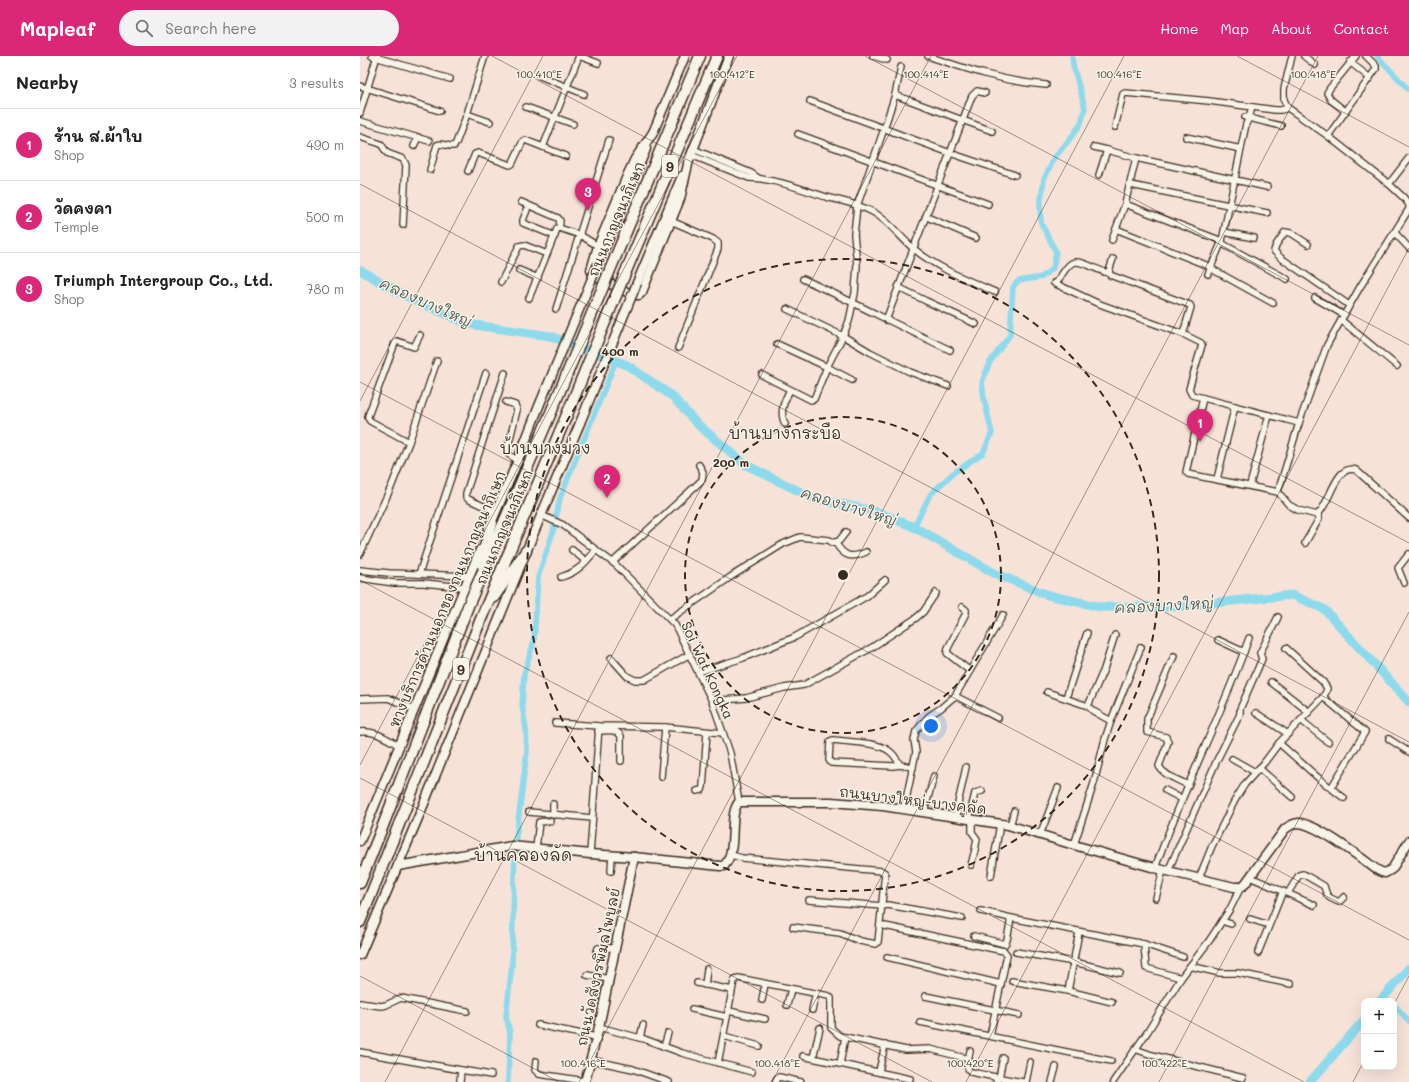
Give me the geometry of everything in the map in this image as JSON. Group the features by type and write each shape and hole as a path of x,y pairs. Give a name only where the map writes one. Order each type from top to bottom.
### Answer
{"highway":[{"name":"ถนนกาญจนาภิเษก","path":"360,883 468,606 552,410 700,56"},
{"name":"ถนนกาญจนาภิเษก","path":"360,922 483,614 716,56"},
{"path":"468,606 492,523"},
{"path":"483,614 526,551"}],"main road":[{"name":"ทางบริการด้านนอกของถนนกาญจนาภิเษก","path":"360,841 685,56"},
{"path":"360,955 691,154 729,56"},
{"path":"654,131 635,159 598,246 591,267 592,274 594,276 633,295 640,294 642,292 682,193 691,154"},
{"path":"398,866 516,846 724,866 731,855 735,809 739,802"},
{"name":"ถนนบางใหญ่-บางคูลัด","path":"739,802 831,802 904,809 1000,824 1166,871 1234,887 1241,887"},
{"path":"1241,887 1285,829 1293,824 1306,825 1316,829 1382,873 1392,869 1409,841"},
{"name":"ถนนวัดสังวรพิมลไพบูลย์","path":"585,1082 599,1027 634,857"}],"street":[{"path":"360,113 368,88 375,56 450,79"},
{"path":"430,170 437,145 454,146 467,114 485,56"},
{"path":"543,147 579,56 598,63"},
{"path":"873,56 887,60"},
{"path":"928,56 976,72 1006,79 1046,85"},
{"path":"1278,492 1299,423 1327,345 1349,305 1409,209 1409,205 1404,198 1389,184 1328,136 1288,108 1284,100 1284,89 1292,56"},
{"path":"1304,56 1314,65"},
{"path":"1346,111 1331,100 1328,93 1330,88 1356,56"},
{"path":"1328,136 1376,69 1376,66 1366,56"},
{"path":"1350,62 1370,78"},
{"path":"762,375 811,400 814,398 827,367 843,336 853,302 857,265 854,234 857,206 895,96 902,67"},
{"path":"540,76 584,94"},
{"path":"360,86 440,111"},
{"path":"886,320 974,93 977,91 985,93"},
{"path":"1115,127 1123,94 1126,93 1209,101 1275,110 1288,108"},
{"path":"895,96 992,131"},
{"path":"810,101 950,153 1015,175"},
{"path":"526,107 573,124"},
{"path":"1210,269 1224,232 1228,205 1249,107"},
{"path":"467,114 490,122"},
{"path":"1247,120 1280,126"},
{"path":"360,121 429,141"},
{"path":"798,134 988,204"},
{"path":"360,137 381,144 387,153 403,159 405,162 403,225"},
{"path":"414,146 418,137"},
{"path":"1186,137 1241,148"},
{"path":"468,171 471,161 476,153 510,165 514,162 523,141 525,140 566,156"},
{"path":"556,309 609,140"},
{"path":"1094,147 1136,158 1267,187"},
{"path":"1099,175 1107,150"},
{"path":"691,154 751,173 758,178 857,206 873,212 926,258 957,275 995,292"},
{"path":"1112,240 1126,204 1136,158"},
{"path":"1389,184 1409,158"},
{"path":"1130,185 1267,213"},
{"path":"521,202 558,218 560,221 559,228 530,298"},
{"path":"1126,204 1221,242 1287,279"},
{"path":"527,210 523,220 524,223 555,236"},
{"path":"927,217 976,238"},
{"path":"671,221 718,243 718,249 678,348"},
{"path":"559,228 580,235 598,246"},
{"path":"1116,229 1210,269 1273,303"},
{"path":"1224,232 1254,238"},
{"path":"1308,244 1291,233 1285,232 1276,245 1274,251 1281,258 1349,305"},
{"path":"1395,233 1409,248"},
{"path":"501,282 518,246 521,244 548,254"},
{"path":"1109,273 1113,259"},
{"path":"1182,334 1191,307 1190,305 1117,278 1109,273 1079,262 1074,262 1055,284 1097,303 1198,341 1202,345 1189,389 1192,395 1299,423"},
{"path":"519,270 538,278"},
{"path":"803,279 950,350"},
{"path":"898,287 926,302 976,324"},
{"path":"1315,298 1344,315"},
{"path":"787,310 843,336 870,352 910,372 948,386"},
{"path":"1341,320 1397,366"},
{"path":"409,442 370,421 368,416 395,343 400,341 414,347 420,335"},
{"path":"777,344 852,380"},
{"path":"360,554 392,485 409,442 437,361"},
{"path":"419,574 486,373"},
{"path":"496,512 468,499 466,497 466,493 505,373"},
{"path":"785,424 781,416 784,401 790,390"},
{"path":"1203,398 1186,472 1188,474 1250,485 1278,492 1289,504 1298,510 1317,515 1319,513"},
{"path":"506,402 515,405 517,410 507,454 518,460"},
{"path":"1217,479 1235,406"},
{"path":"1250,485 1269,415"},
{"path":"613,562 702,480 703,472 699,465"},
{"path":"1306,543 1319,519 1319,513 1338,478 1347,470 1352,468 1409,518"},
{"name":"Soi Wat Kongka","path":"541,515 563,525 613,562 675,625 712,701 724,733 730,753 739,802"},
{"path":"670,619 732,576 783,544 800,537 824,539 833,543 839,541 846,532"},
{"path":"835,542 838,548 850,556 858,556 866,552"},
{"path":"572,550 586,561"},
{"path":"561,577 578,570 596,550"},
{"path":"1404,583 1398,568 1409,554"},
{"path":"360,570 389,573 469,576"},
{"path":"360,578 394,583 423,583 464,587"},
{"path":"698,672 743,658 795,637 867,596 885,580"},
{"path":"712,701 746,698 784,688 804,685 871,648 916,618 923,612 936,593"},
{"path":"962,608 966,610 966,613 948,648 947,653 970,671"},
{"path":"904,809 917,748 914,740 916,732 929,716 955,696 1003,615"},
{"path":"1156,898 1166,871 1240,714 1240,709 1262,660 1260,653 1278,617"},
{"path":"1066,698 1087,633"},
{"path":"1088,706 1104,669 1115,635"},
{"path":"1155,868 1182,799 1237,672 1249,638"},
{"path":"1218,640 1244,652"},
{"path":"1074,845 1094,783 1111,721 1141,647"},
{"path":"1199,878 1212,846 1234,800 1245,784 1279,743 1323,698 1326,692 1327,688 1323,682 1286,648"},
{"path":"611,658 627,676 635,680 644,680 690,654"},
{"path":"1174,656 1147,719 1146,730 1147,732 1166,737 1168,742 1159,766 1160,769 1165,774 1188,785"},
{"path":"1271,682 1309,712"},
{"path":"1047,692 1088,706 1093,712 1111,721"},
{"path":"955,696 998,718"},
{"path":"360,699 388,698 414,709"},
{"path":"1323,698 1364,731 1365,734 1331,788"},
{"path":"1256,713 1288,734"},
{"path":"1301,720 1328,742"},
{"path":"555,723 614,731 619,733 620,761"},
{"path":"598,729 665,727 724,733"},
{"path":"661,777 665,727"},
{"path":"590,854 598,729"},
{"path":"360,732 367,731 374,733 400,746"},
{"path":"697,791 702,790 703,787 707,732"},
{"path":"1389,739 1409,752"},
{"path":"900,765 894,755 887,749 869,744 830,741 829,760 831,763 893,766 900,765 913,767"},
{"path":"1279,743 1344,798"},
{"path":"1232,759 1257,770 1292,797"},
{"path":"955,817 966,767"},
{"path":"924,812 934,776"},
{"path":"1040,835 1058,788"},
{"path":"1165,790 1182,799"},
{"path":"971,865 977,839 972,832 970,819 975,793 982,791"},
{"path":"552,815 553,804"},
{"path":"1010,826 1014,811"},
{"path":"529,812 592,818"},
{"path":"536,848 538,822 550,821"},
{"path":"991,876 1000,824"},
{"path":"611,871 612,855"},
{"path":"731,855 742,858 882,871 885,873 886,876 878,942 873,944 860,941 840,932 793,927"},
{"path":"1258,953 1269,925 1285,892 1299,875 1303,874 1324,886 1327,897 1339,902 1344,897"},
{"path":"1250,877 1314,905"},
{"path":"1113,1082 1171,996 1181,978 1209,941 1234,902 1241,887"},
{"path":"809,900 882,906 888,905 962,918"},
{"path":"981,911 1144,944 1184,957"},
{"path":"974,936 1005,944 1011,918"},
{"path":"1250,919 1269,925"},
{"path":"1222,921 1231,924"},
{"path":"880,925 1004,951 1006,955 990,1036"},
{"path":"1068,991 1079,932"},
{"path":"1144,944 1146,968 1181,978"},
{"path":"596,954 598,948 616,948"},
{"path":"1016,952 1074,962 1120,973"},
{"path":"887,957 1001,984"},
{"path":"1190,966 1220,973 1238,973 1291,984"},
{"path":"705,985 707,969"},
{"path":"587,975 609,979"},
{"path":"718,1063 734,981 738,978 830,997 831,1028 840,1036 845,1038 906,1050 930,1049 969,1059"},
{"path":"1012,981 1068,991 1112,1002"},
{"path":"697,984 732,990"},
{"path":"762,1000 765,984"},
{"path":"787,1005 791,989"},
{"path":"812,1010 816,993"},
{"path":"925,996 1019,1015"},
{"path":"360,1002 381,1006 401,998 468,1011"},
{"path":"692,1009 765,1019"},
{"path":"920,1022 1111,1061"},
{"path":"538,1025 596,1037"},
{"path":"640,1038 643,1026"},
{"path":"599,1027 640,1038 682,1053 752,1072"},
{"path":"813,1058 820,1028"},
{"path":"664,1046 668,1033"},
{"path":"724,1036 759,1046"},
{"path":"840,1064 845,1038"},
{"path":"878,1072 885,1045"},
{"path":"1135,1049 1152,1055 1243,1078"},
{"path":"970,1051 967,1067 968,1070 997,1079 1024,1082 1030,1062"},
{"path":"360,1052 491,1075"},
{"path":"803,1056 910,1079"},
{"path":"997,1079 1003,1058"},
{"path":"591,1060 633,1069 669,1082"},
{"path":"536,1061 535,1070 539,1074 585,1082"},
{"path":"1052,1082 1056,1067"},
{"path":"460,1082 461,1070"},
{"path":"776,1082 777,1078 779,1077 801,1082"}],"waterway":[{"path":"914,527 930,495 952,474 983,453 992,433 984,399 982,382 990,362 1010,335 1013,287 1018,281 1042,277 1053,268 1056,252 1041,223 1040,206 1044,179 1055,157 1081,123 1085,108 1073,65 1072,56"},
{"path":"1377,56 1409,90"},
{"name":"คลองบางใหญ่","path":"360,270 403,295 468,324 550,336 627,365 672,396 696,423 746,465 813,498 877,512 914,527 994,573 1048,595 1101,607 1174,607 1292,595 1324,609 1409,702"},
{"path":"508,1082 510,1033 506,1016 512,965 516,838 527,751 526,729 522,705 524,674 534,641 538,577 553,532 560,498 616,361"},
{"path":"1383,998 1409,968"},
{"path":"1397,1008 1409,1021"},
{"path":"1310,1082 1361,1023"}],"place":[{"name":"Triumph Intergroup Co., Ltd.","path":"588,211"},
{"name":"ร้าน ส.ผ้าใบ","path":"1200,442"},
{"name":"วัดคงคา","path":"607,498"}],"district":[{"name":"บ้านบางกระบือ","path":"785,432"},
{"name":"บ้านบางม่วง","path":"545,447"},
{"name":"บ้านคลองลัด","path":"523,854"}]}
